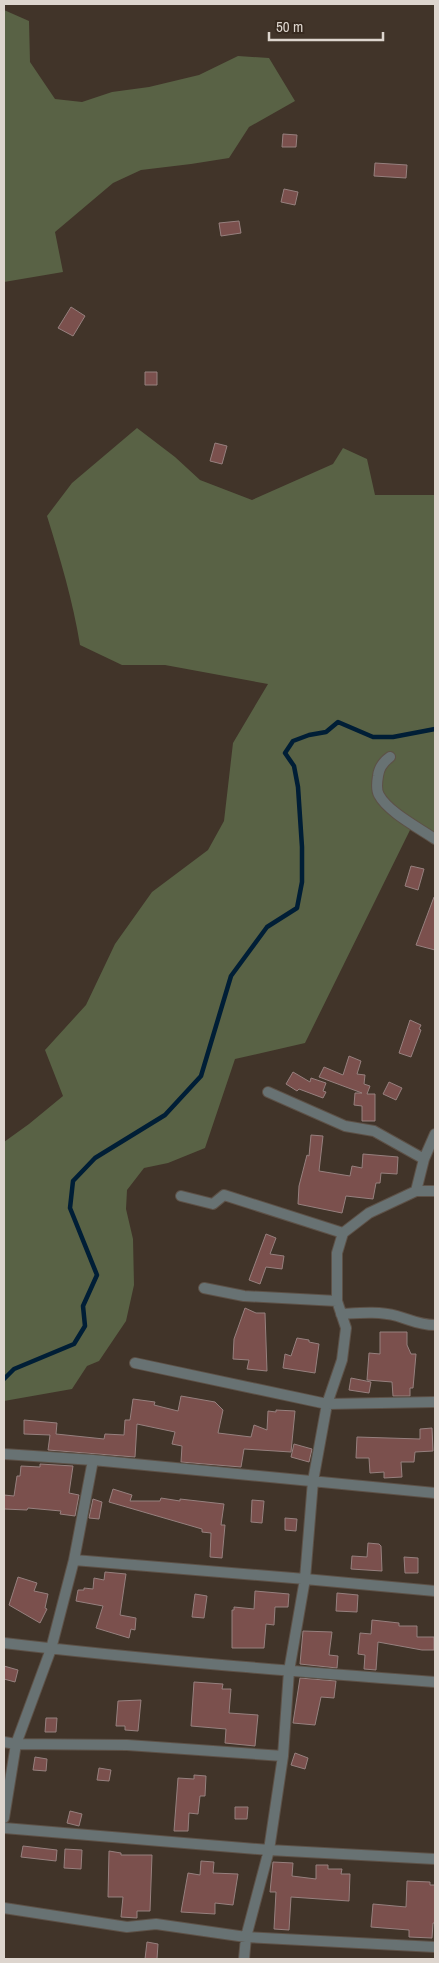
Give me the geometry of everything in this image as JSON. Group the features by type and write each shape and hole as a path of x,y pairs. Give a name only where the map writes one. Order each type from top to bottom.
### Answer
{"street":[{"path":"390,757 383,761 378,770 378,794 384,803 395,812 435,839"},
{"path":"268,1092 345,1126 374,1131 424,1158"},
{"path":"416,1191 424,1158 435,1134"},
{"path":"244,1959 246,1937 269,1850 283,1756 289,1671 305,1578 313,1481 328,1404 342,1360 346,1328 336,1300 337,1253 343,1233 369,1213 416,1191 435,1191"},
{"path":"180,1196 213,1204 224,1195 343,1233"},
{"path":"204,1288 244,1296 336,1300"},
{"path":"341,1314 371,1312 396,1316 420,1325 435,1325"},
{"path":"135,1363 328,1404 435,1402"},
{"path":"4,1454 93,1460 435,1493"},
{"path":"4,1818 16,1744 51,1649 74,1560 93,1460"},
{"path":"74,1560 305,1578 435,1591"},
{"path":"4,1643 289,1671 435,1682"},
{"path":"4,1742 16,1744 94,1744 283,1756"},
{"path":"4,1828 269,1850 435,1859"},
{"path":"4,1908 127,1927 156,1924 246,1937 435,1947"}],"green space":[{"path":"4,10 29,21 30,62 55,99 82,102 112,92 149,87 199,75 238,56 269,58 295,101 249,127 229,158 141,170 113,183 55,232 63,272 4,282"},
{"path":"137,428 175,457 200,480 252,500 333,464 343,448 367,459 375,495 435,495 435,842 411,828 305,1043 235,1059 205,1148 168,1163 144,1168 127,1190 126,1209 133,1239 134,1285 126,1321 99,1361 87,1366 72,1389 4,1401 4,1142 63,1096 45,1050 86,1005 115,944 152,892 208,850 224,821 233,743 268,684 165,665 122,665 80,645 70,596 47,516 72,483"}],"building":[{"path":"283,134 297,135 296,147 282,147"},
{"path":"375,163 407,165 406,178 374,176"},
{"path":"284,189 298,192 295,205 281,202"},
{"path":"239,221 241,233 221,236 219,223"},
{"path":"71,307 85,316 73,336 58,328"},
{"path":"145,372 157,372 157,385 145,385"},
{"path":"215,443 227,446 222,464 210,461"},
{"path":"411,866 424,869 418,890 405,886"},
{"path":"435,897 435,950 416,945"},
{"path":"410,1020 421,1025 411,1057 399,1053"},
{"path":"349,1056 361,1061 357,1074 365,1075 364,1084 370,1086 367,1094 375,1094 375,1121 362,1121 362,1106 354,1105 355,1093 362,1093 319,1077 324,1067 343,1075"},
{"path":"293,1072 310,1082 311,1078 326,1083 323,1091 326,1092 323,1098 299,1089 297,1091 286,1084"},
{"path":"389,1082 402,1088 396,1100 383,1094"},
{"path":"311,1135 323,1136 319,1171 350,1176 352,1166 362,1168 363,1154 398,1157 397,1174 381,1173 380,1183 376,1183 373,1199 346,1196 342,1213 298,1204 299,1186 307,1155 309,1156"},
{"path":"266,1234 276,1238 270,1254 284,1256 282,1269 266,1267 260,1284 249,1280"},
{"path":"245,1308 256,1313 265,1313 267,1371 247,1369 249,1360 233,1359 234,1339"},
{"path":"380,1332 407,1332 407,1345 411,1354 416,1354 413,1388 410,1388 410,1396 393,1396 392,1382 367,1380 369,1353 380,1354"},
{"path":"297,1338 319,1344 315,1373 283,1368 285,1354 291,1356"},
{"path":"351,1378 371,1382 369,1393 349,1390"},
{"path":"181,1396 215,1402 223,1410 218,1433 251,1437 254,1425 267,1430 268,1411 295,1411 291,1452 244,1449 241,1467 181,1462 182,1446 172,1444 175,1432 137,1424 135,1457 48,1450 50,1435 24,1434 24,1420 57,1423 56,1434 104,1439 105,1434 124,1435 125,1420 130,1420 133,1399 155,1402 154,1405 178,1411"},
{"path":"432,1428 433,1451 415,1452 414,1462 401,1462 402,1477 384,1478 384,1472 370,1473 369,1458 356,1458 357,1437 420,1439 420,1429"},
{"path":"294,1444 312,1449 309,1462 291,1457"},
{"path":"40,1464 73,1466 69,1493 79,1495 75,1516 60,1514 61,1511 28,1508 27,1510 4,1509 4,1495 14,1496 17,1476 20,1476 21,1466 40,1467"},
{"path":"113,1489 132,1495 130,1501 160,1501 161,1498 224,1504 221,1525 225,1525 222,1558 210,1557 211,1533 202,1532 202,1529 109,1502"},
{"path":"93,1499 102,1502 99,1519 89,1518"},
{"path":"252,1500 264,1501 262,1523 251,1522"},
{"path":"285,1518 297,1519 296,1531 285,1530"},
{"path":"368,1543 381,1546 382,1571 351,1569 352,1556 367,1557"},
{"path":"404,1557 418,1558 418,1573 405,1573"},
{"path":"105,1572 126,1574 120,1615 136,1618 135,1630 131,1629 129,1638 96,1628 103,1606 76,1601 78,1590 84,1590 84,1588 93,1589 94,1578 104,1580"},
{"path":"18,1577 37,1583 34,1591 48,1594 45,1608 47,1609 40,1623 9,1605"},
{"path":"255,1591 289,1594 288,1607 275,1607 274,1625 266,1624 264,1648 232,1648 232,1610 234,1610 234,1607 254,1609"},
{"path":"337,1593 358,1595 357,1612 336,1611"},
{"path":"195,1594 207,1596 204,1618 192,1617"},
{"path":"372,1620 399,1623 399,1626 417,1626 417,1637 434,1637 434,1650 422,1650 378,1642 376,1670 364,1669 365,1655 358,1654 360,1633 371,1634"},
{"path":"303,1631 332,1632 329,1655 338,1656 337,1668 300,1664"},
{"path":"4,1666 18,1670 15,1682 4,1679"},
{"path":"300,1678 336,1681 334,1698 321,1697 315,1725 293,1723"},
{"path":"194,1682 223,1684 222,1689 231,1689 229,1713 258,1715 255,1746 225,1743 226,1729 191,1726"},
{"path":"141,1700 138,1731 125,1730 125,1726 116,1726 118,1701"},
{"path":"46,1718 57,1718 56,1732 45,1732"},
{"path":"295,1753 308,1758 305,1769 291,1765"},
{"path":"35,1757 47,1759 46,1771 33,1770"},
{"path":"99,1768 111,1770 109,1781 97,1780"},
{"path":"194,1775 206,1776 205,1796 200,1796 198,1814 189,1813 188,1831 174,1831 178,1778 194,1779"},
{"path":"235,1807 248,1807 247,1819 235,1819"},
{"path":"70,1811 82,1814 79,1826 67,1823"},
{"path":"23,1846 57,1850 56,1861 21,1857"},
{"path":"65,1849 82,1850 81,1869 64,1868"},
{"path":"109,1851 121,1853 121,1855 152,1855 150,1911 137,1911 137,1918 121,1917 123,1897 108,1897"},
{"path":"201,1861 214,1862 213,1873 238,1874 233,1905 215,1903 215,1914 181,1912 188,1873 200,1875"},
{"path":"273,1862 293,1863 292,1876 316,1879 316,1865 328,1865 328,1869 342,1869 341,1874 350,1874 349,1901 291,1897 289,1930 274,1929 276,1892 270,1892"},
{"path":"407,1881 430,1882 430,1885 435,1885 435,1923 433,1923 432,1938 409,1937 409,1930 371,1927 373,1904 406,1907"},
{"path":"147,1942 158,1944 157,1959 145,1959"}],"waterway":[{"path":"4,1379 14,1369 74,1344 85,1326 83,1306 97,1275 70,1208 73,1181 95,1158 165,1115 201,1076 231,976 267,927 297,908 302,882 298,787 294,766 285,753 293,741 309,735 326,732 338,722 373,737 393,737 435,729"}]}
